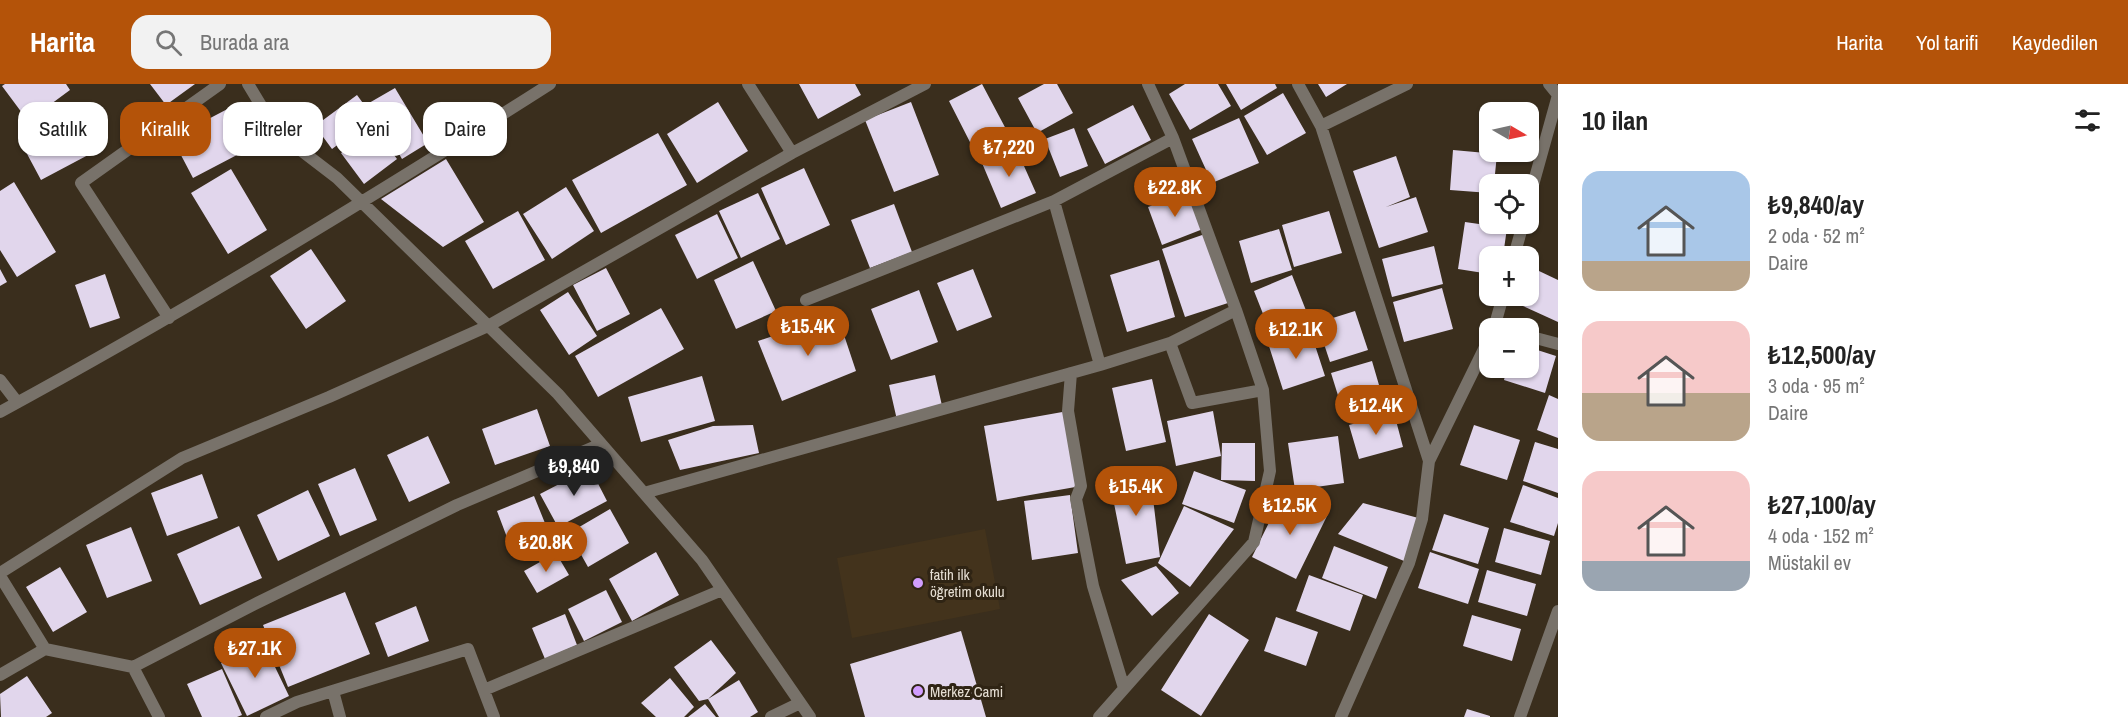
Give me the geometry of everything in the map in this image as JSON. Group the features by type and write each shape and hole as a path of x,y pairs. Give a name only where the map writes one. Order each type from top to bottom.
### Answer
{"street":[{"path":"169,318 81,183 220,84"},
{"path":"248,84 277,132 337,178 558,394 702,560 810,717"},
{"path":"0,412 169,318 550,84"},
{"path":"748,84 792,153"},
{"path":"45,650 0,575 182,458 329,397 488,326 792,153 925,84"},
{"path":"1098,717 1254,542 1270,471 1263,390 1173,138 1148,84"},
{"path":"1298,84 1322,126 1429,461"},
{"path":"1322,126 1407,84"},
{"path":"1536,174 1558,95 1549,84"},
{"path":"806,300 1054,201 1173,138"},
{"path":"1054,201 1100,365"},
{"path":"644,493 1100,365 1170,343 1236,310"},
{"path":"1539,339 1558,344"},
{"path":"1170,343 1192,403 1263,390"},
{"path":"1341,717 1409,564 1422,519 1429,461 1479,362"},
{"path":"1071,373 1068,411 1081,486 1077,499 1093,586 1124,688"},
{"path":"0,380 17,402"},
{"path":"0,675 45,650 133,667 457,505 602,444"},
{"path":"484,690 722,590"},
{"path":"1520,717 1553,639 1558,611"},
{"path":"266,717 297,702 468,649 494,717"},
{"path":"133,667 159,717"},
{"path":"333,691 340,717"},
{"path":"771,717 800,703"}],"shaded area":[{"name":"fatih ilk öğretim okulu","path":"985,529 1000,609 852,638 837,558"}],"building":[{"path":"5,84 66,84 70,90 54,102 18,102 18,108 2,86"},
{"path":"150,84 195,84 170,102 164,102"},
{"path":"799,84 855,84 861,95 818,119"},
{"path":"982,84 1007,131 973,148 949,101"},
{"path":"1044,84 1057,84 1073,113 1037,133 1018,98"},
{"path":"1185,84 1218,84 1231,106 1190,130 1169,94"},
{"path":"1226,84 1275,84 1277,88 1241,110"},
{"path":"1318,84 1347,84 1326,97"},
{"path":"395,88 403,102 371,102"},
{"path":"1283,93 1306,133 1267,155 1244,116"},
{"path":"357,95 362,102 348,102"},
{"path":"718,102 748,151 697,183 667,134"},
{"path":"911,102 939,175 894,192 865,120"},
{"path":"1133,105 1151,140 1105,164 1087,129"},
{"path":"223,111 223,156 235,156 193,178 181,156 211,156 211,118"},
{"path":"335,111 335,147 332,149 323,137 323,120"},
{"path":"411,115 423,135 423,146 411,153"},
{"path":"1239,118 1259,163 1212,183 1192,139"},
{"path":"1074,128 1088,166 1060,177 1045,139"},
{"path":"658,133 687,185 601,233 572,180"},
{"path":"1016,148 1036,193 1001,208 982,163"},
{"path":"1453,150 1479,152 1479,162 1496,162 1495,174 1479,174 1479,192 1450,190"},
{"path":"28,156 86,156 41,180"},
{"path":"343,156 395,156 397,159 364,184"},
{"path":"1396,156 1410,197 1386,207 1416,197 1428,232 1379,248 1353,171"},
{"path":"446,159 484,222 443,247 381,199"},
{"path":"804,168 830,225 786,245 761,188"},
{"path":"231,169 267,230 228,254 191,193"},
{"path":"14,182 56,252 17,277 0,250 0,191"},
{"path":"566,187 594,231 552,259 523,214"},
{"path":"1188,192 1203,229 1162,245 1148,207"},
{"path":"758,193 780,239 741,258 719,211"},
{"path":"894,204 912,252 870,268 851,220"},
{"path":"518,211 545,260 493,289 465,241"},
{"path":"1329,211 1342,253 1294,267 1282,225"},
{"path":"717,214 738,258 697,279 675,235"},
{"path":"1465,222 1479,224 1479,234 1506,234 1504,246 1479,246 1479,272 1458,269"},
{"path":"1279,229 1292,270 1251,283 1239,241"},
{"path":"1205,234 1228,303 1185,317 1162,249"},
{"path":"1434,246 1443,284 1392,297 1382,259"},
{"path":"311,249 346,301 306,329 270,276"},
{"path":"1159,260 1175,317 1127,332 1110,275"},
{"path":"753,261 776,311 736,329 714,280"},
{"path":"606,268 630,314 597,331 573,285"},
{"path":"0,269 7,282 0,286"},
{"path":"973,269 992,317 957,331 937,283"},
{"path":"1539,271 1558,280 1558,322 1523,306 1539,306"},
{"path":"105,274 120,318 90,328 75,285"},
{"path":"1292,275 1307,313 1269,329 1254,291"},
{"path":"1442,288 1453,329 1404,342 1393,302"},
{"path":"919,290 938,342 891,360 871,309"},
{"path":"568,292 597,336 569,355 540,310"},
{"path":"661,308 684,349 598,397 575,356"},
{"path":"1355,311 1368,350 1330,362 1317,323"},
{"path":"837,314 856,371 782,401 758,341"},
{"path":"1310,330 1325,376 1283,390 1268,343"},
{"path":"1539,351 1556,356 1545,393 1504,380 1504,378 1539,378"},
{"path":"1372,361 1386,409 1346,421 1331,373"},
{"path":"935,375 943,410 897,420 889,385"},
{"path":"702,376 715,421 641,442 628,397"},
{"path":"1152,379 1166,442 1126,451 1112,388"},
{"path":"1549,395 1558,399 1558,438 1537,430"},
{"path":"537,409 550,446 495,465 482,429"},
{"path":"1068,411 1081,486 997,501 984,426"},
{"path":"1213,411 1221,456 1176,466 1167,421"},
{"path":"1394,413 1403,447 1359,459 1349,425"},
{"path":"753,425 759,453 680,470 668,440 713,426"},
{"path":"1474,425 1520,440 1507,480 1460,465"},
{"path":"428,436 450,483 409,502 387,455"},
{"path":"1338,436 1344,483 1295,490 1288,443"},
{"path":"1535,442 1558,449 1558,493 1523,481"},
{"path":"1222,443 1255,443 1255,481 1221,480"},
{"path":"355,468 377,520 340,536 318,484"},
{"path":"590,468 607,501 558,527 540,494"},
{"path":"1194,471 1246,490 1234,523 1182,504"},
{"path":"1150,473 1160,557 1126,564 1109,478"},
{"path":"202,474 218,518 167,536 151,493"},
{"path":"1523,485 1558,498 1558,523 1554,536 1510,522"},
{"path":"308,490 330,536 278,561 257,515"},
{"path":"1284,492 1328,514 1296,579 1252,557"},
{"path":"1070,495 1078,553 1032,560 1024,501"},
{"path":"534,496 551,538 513,553 497,511"},
{"path":"1363,503 1422,519 1409,563 1338,534"},
{"path":"1184,506 1234,529 1190,587 1158,563"},
{"path":"610,509 629,543 588,567 569,533"},
{"path":"1444,514 1489,528 1478,564 1432,550"},
{"path":"239,526 262,578 200,605 177,554"},
{"path":"131,527 152,581 107,598 86,545"},
{"path":"1504,528 1550,541 1541,575 1495,562"},
{"path":"1334,546 1388,567 1376,599 1322,578"},
{"path":"656,552 679,595 632,621 609,579"},
{"path":"1430,552 1479,569 1468,604 1418,588"},
{"path":"556,553 569,575 537,593 524,571"},
{"path":"1156,566 1179,593 1152,616 1121,580"},
{"path":"60,567 87,612 53,632 26,587"},
{"path":"1487,570 1536,584 1527,616 1478,602"},
{"path":"1309,575 1363,595 1350,631 1296,611"},
{"path":"606,590 622,622 584,641 568,609"},
{"path":"345,592 370,654 288,687 263,625"},
{"path":"416,606 429,641 388,657 375,623"},
{"path":"565,614 577,645 545,659 532,628"},
{"path":"1209,614 1249,640 1201,716 1161,690"},
{"path":"1472,615 1521,629 1512,661 1463,646"},
{"path":"1276,617 1318,632 1306,666 1264,651"},
{"name":"Merkez Cami","path":"961,631 986,717 865,717 850,664"},
{"path":"711,640 736,673 708,699 699,701 674,667"},
{"path":"263,642 289,696 247,716 221,663"},
{"path":"222,669 242,715 202,717 187,684"},
{"path":"27,676 52,713 46,717 1,717 0,694"},
{"path":"670,678 694,707 684,717 656,717 641,703"},
{"path":"739,680 758,712 750,717 719,717 708,699"},
{"path":"705,704 716,717 688,717"},
{"path":"1467,709 1490,716 1490,717 1464,717"}],"place":[{"name":"fatih ilk öğretim okulu","path":"918,583"},
{"name":"Merkez Cami","path":"918,691"}]}
